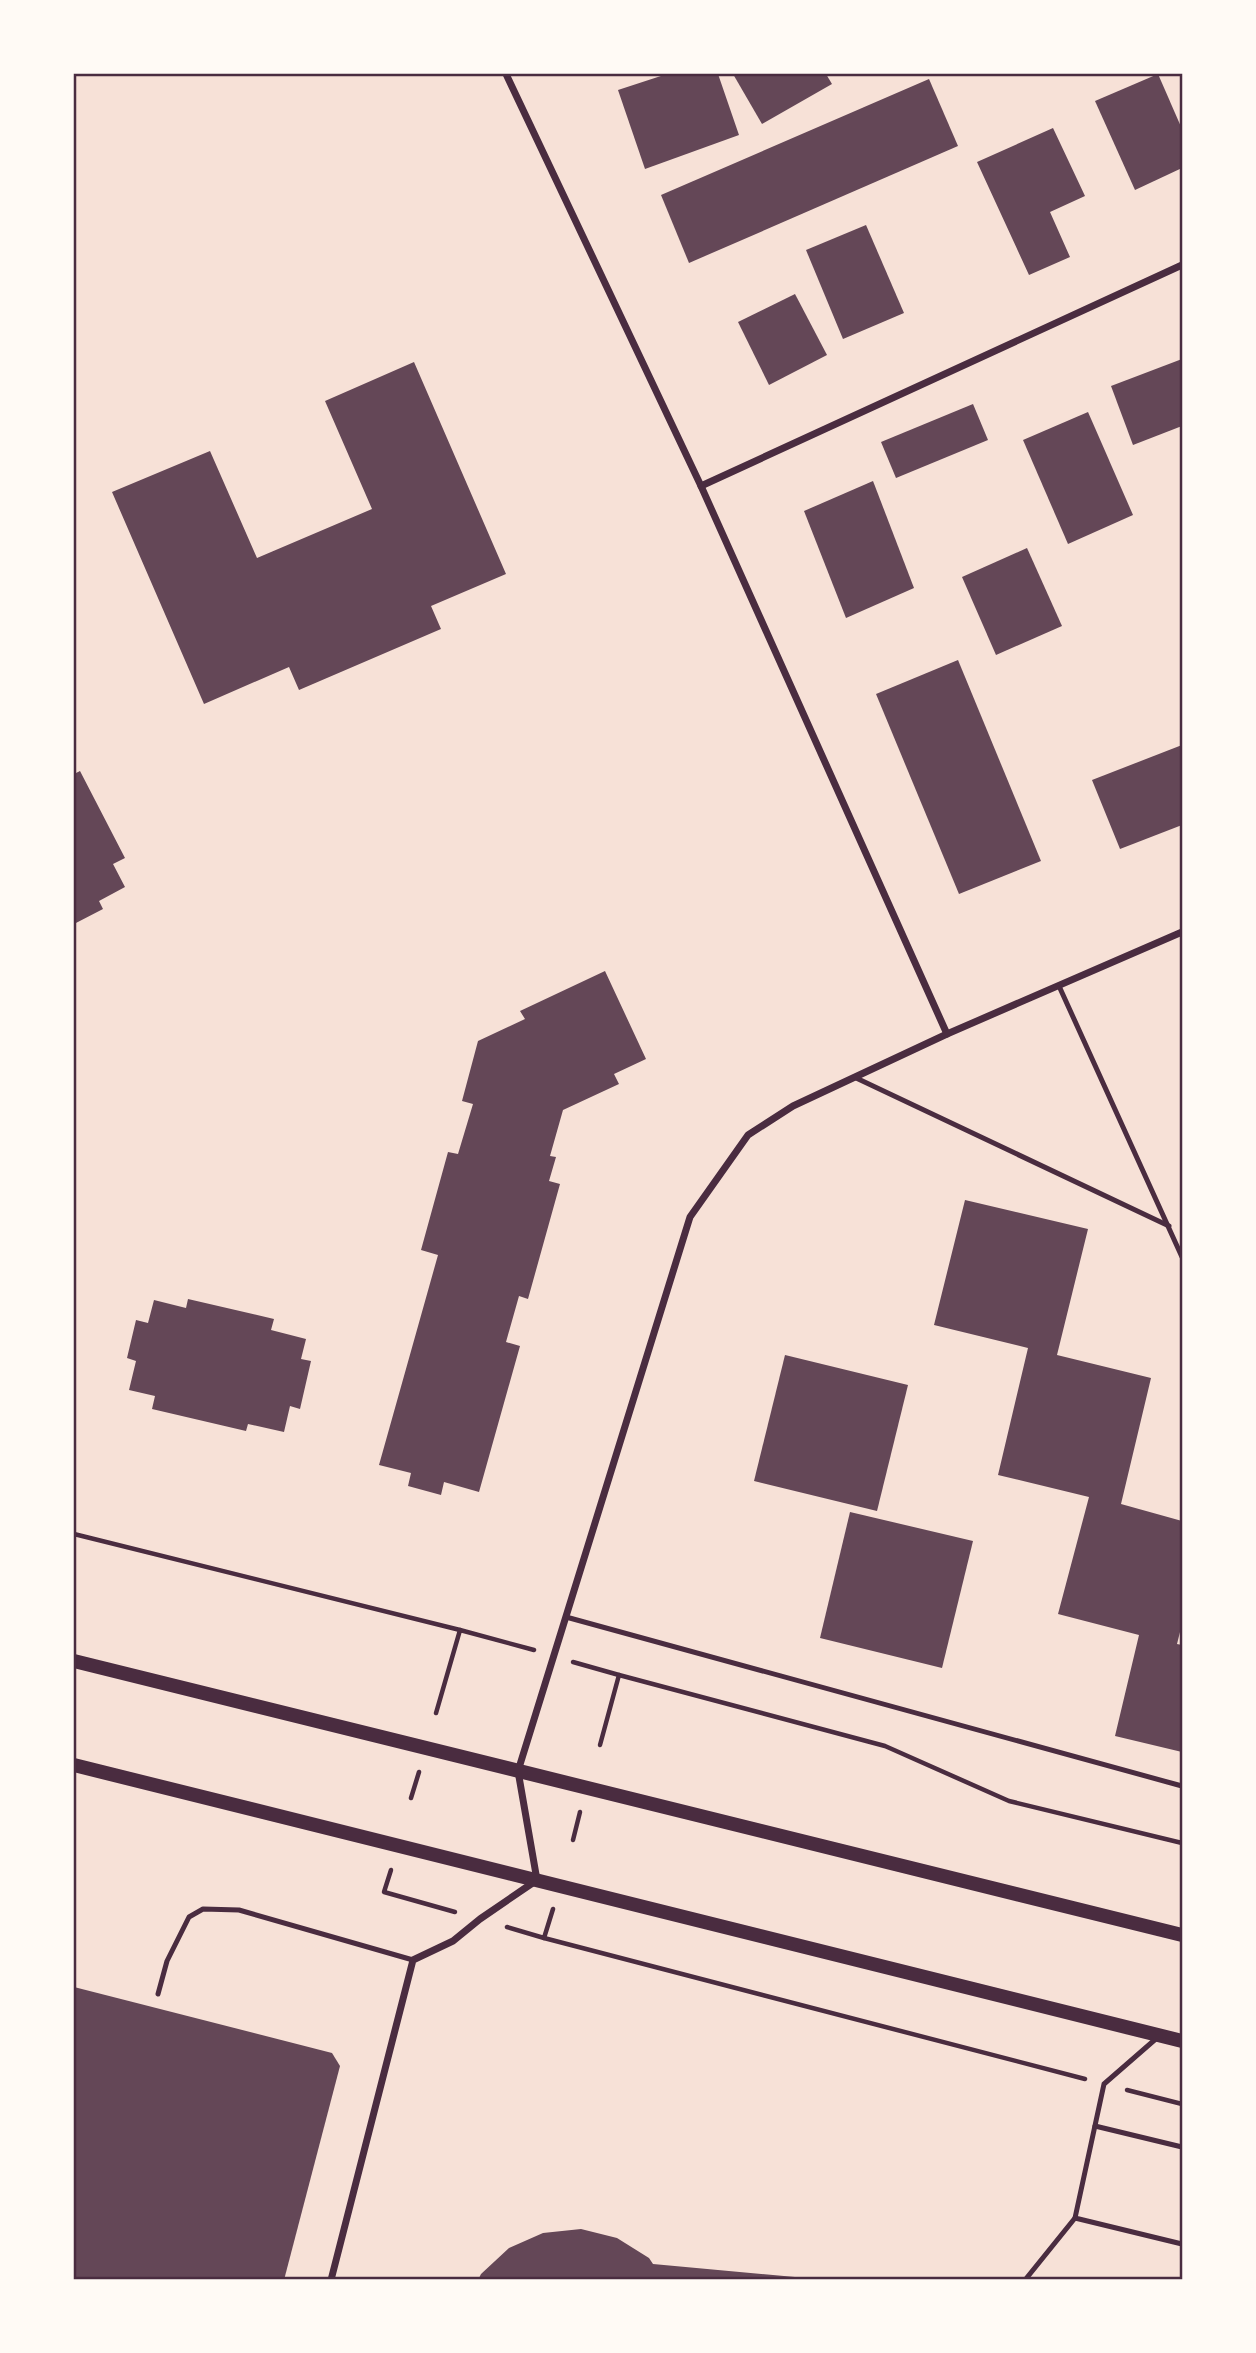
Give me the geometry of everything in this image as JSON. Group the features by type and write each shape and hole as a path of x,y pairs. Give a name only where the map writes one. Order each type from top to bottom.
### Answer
{"main road":[{"path":"74,1661 1182,1935"},
{"path":"74,1765 1182,2041"}],"street":[{"path":"506,74 701,486 947,1034"},
{"path":"701,486 1182,265"},
{"path":"331,2280 414,1960 453,1941 537,1880 518,1771 690,1217 748,1135 793,1105 947,1034 1182,932"}],"lane":[{"path":"1059,986 1182,1256"},
{"path":"854,1077 1169,1227"},
{"path":"566,1617 1182,1786"},
{"path":"158,1994 167,1961 189,1917 203,1909 239,1910 414,1960"},
{"path":"1025,2280 1075,2218 1104,2084 1160,2036"},
{"path":"1095,2126 1182,2147"},
{"path":"1075,2218 1182,2245"}],"path":[{"path":"74,1534 460,1630"},
{"path":"620,1675 886,1746 1009,1801 1182,1843"},
{"path":"411,1798 421,1765"},
{"path":"573,1840 582,1808"},
{"path":"544,1938 1182,2104"}],"building":[{"path":"667,74 718,74 739,135 645,169 618,90"},
{"path":"733,74 826,74 832,84 762,124"},
{"path":"1158,74 1182,129 1182,168 1135,190 1095,101"},
{"path":"929,79 958,146 689,263 661,195"},
{"path":"1053,128 1085,196 1050,212 1070,257 1029,275 977,162"},
{"path":"866,225 904,313 843,339 806,250"},
{"path":"795,294 827,355 769,385 738,322"},
{"path":"1182,359 1182,426 1133,445 1111,386"},
{"path":"414,362 506,574 431,606 441,629 299,690 289,667 204,704 112,492 210,451 257,558 372,509 325,401"},
{"path":"973,404 988,440 896,478 881,442"},
{"path":"1088,412 1133,515 1068,544 1023,440"},
{"path":"873,481 914,588 846,618 804,511"},
{"path":"1027,548 1062,626 996,655 962,577"},
{"path":"958,660 1041,861 959,894 876,694"},
{"path":"1182,745 1182,825 1120,849 1092,780"},
{"path":"80,771 125,858 113,864 125,887 99,901 103,909 74,924 74,774"},
{"path":"605,971 646,1059 614,1074 619,1084 563,1110 550,1156 556,1157 549,1181 560,1184 528,1299 519,1296 506,1342 520,1346 479,1492 444,1482 441,1495 408,1486 411,1473 379,1465 438,1255 421,1250 448,1152 458,1154 473,1104 462,1101 478,1041 525,1019 520,1011"},
{"path":"965,1200 1088,1229 1057,1355 1151,1378 1121,1504 1182,1521 1182,1624 1177,1644 1182,1645 1182,1752 1115,1736 1139,1635 1058,1614 1089,1497 998,1475 1028,1348 934,1325"},
{"path":"188,1299 274,1319 271,1330 306,1339 301,1359 311,1361 300,1409 290,1406 284,1432 248,1424 246,1431 152,1409 155,1396 129,1390 136,1361 127,1358 136,1320 148,1323 154,1300 186,1308"},
{"path":"785,1355 908,1385 877,1511 754,1481"},
{"path":"850,1512 973,1541 942,1668 820,1638"},
{"path":"74,1987 332,2053 340,2066 284,2280 74,2280"},
{"path":"581,2229 617,2238 649,2258 653,2264 806,2280 478,2280 509,2248 543,2233"}]}
